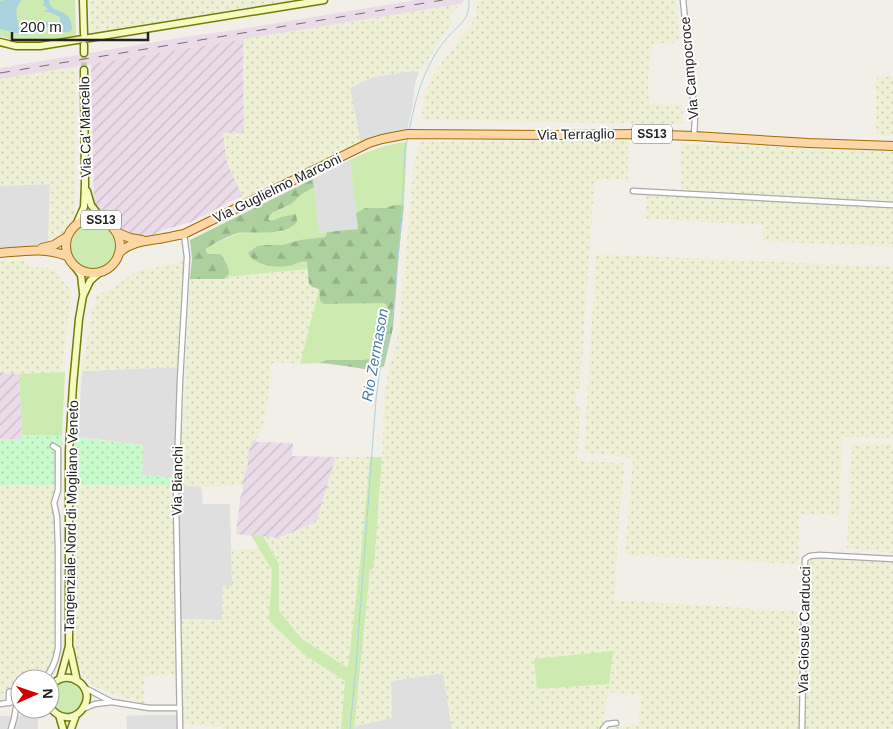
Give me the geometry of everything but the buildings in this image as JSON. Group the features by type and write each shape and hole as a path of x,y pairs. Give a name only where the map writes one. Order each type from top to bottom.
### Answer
{"main road":[{"path":"83,0 84,34"},
{"path":"0,42 16,46 40,46 324,0"},
{"path":"84,45 84,52"},
{"name":"Via Ca' Marcello","path":"84,70 85,185"},
{"name":"Via Terraglio","path":"409,134 633,134 893,146"},
{"name":"Via Guglielmo Marconi","path":"99,273 112,266 119,253 128,246 144,241 184,234 369,143 409,134"},
{"path":"85,185 91,205 103,221"},
{"path":"76,224 84,207 85,185"},
{"name":"SS13","path":"0,253 35,250 58,252 67,256 67,237 76,224 97,219 103,221"},
{"name":"Via Guglielmo Marconi","path":"103,221 116,232 144,241"},
{"name":"SS13","path":"116,232 120,241 119,253"},
{"name":"SS13","path":"35,250 54,245 67,237"},
{"path":"67,256 76,268 86,273 99,273"},
{"name":"Tangenziale Nord di Mogliano Veneto","path":"69,646 69,451 79,319 83,296 82,280 76,268"},
{"name":"Tangenziale Nord di Mogliano Veneto","path":"83,296 89,283 99,273"},
{"path":"60,715 68,717 76,715 85,705 84,687 77,681 67,678 60,679 69,646"},
{"path":"69,646 77,681"},
{"path":"71,729 76,715"}],"street":[{"name":"Via Campocroce","path":"683,0 694,117 694,136"},
{"path":"633,191 893,205"},
{"name":"Via Bianchi","path":"180,729 176,500 187,257 184,234"},
{"path":"52,669 55,663 58,648 58,533 54,503 58,490 58,449 53,446"},
{"name":"Via Giosuè Carducci","path":"802,729 805,559 810,556 819,555 893,559"},
{"path":"84,687 90,692 112,702 149,708 180,708"},
{"path":"0,704 9,703 10,692"},
{"path":"83,709 95,704 112,702"},
{"path":"603,729 607,724 616,724"}],"shaded area":[{"path":"416,0 464,0 461,4 0,79 0,68"},
{"path":"243,39 244,133 223,133 227,162 242,196 191,222 163,230 149,237 127,234 112,220 99,213 94,204 91,64"},
{"path":"413,71 419,72 415,83 412,109 406,133 360,144 350,88 373,77"},
{"path":"350,160 358,229 319,233 313,179"},
{"path":"50,184 48,244 0,249 0,186"},
{"path":"179,367 173,478 142,475 143,445 78,437 82,371"},
{"path":"0,373 19,374 22,439 0,439"},
{"path":"258,437 255,440 257,442 293,443 292,456 336,457 316,522 277,538 236,534 248,454 252,441"},
{"path":"180,485 201,487 203,504 230,504 232,586 223,587 222,620 181,619"},
{"path":"443,673 452,729 354,729 355,726 392,718 391,681"},
{"path":"176,715 177,729 127,729 126,716"},
{"path":"0,716 10,716 10,719 38,719 38,729 0,729"}],"green space":[{"path":"0,0 75,0 76,36 33,42 15,41 0,36"},
{"path":"90,0 290,0 106,32 90,32"},
{"path":"491,0 676,0 679,42 653,44 648,73 649,104 683,105 682,124 421,120 425,95 432,77 473,22 476,16 477,2"},
{"path":"461,4 450,14 452,23 437,43 426,66 419,72 413,71 373,77 350,88 360,144 288,181 233,202 242,196 227,162 223,133 244,133 243,39"},
{"path":"77,67 75,222 69,227 62,238 48,244 50,184 0,186 0,79"},
{"path":"893,76 893,136 876,135 876,78"},
{"path":"628,140 628,180 602,179 594,185 580,391 577,392 575,404 581,407 577,461 625,463 618,531 615,600 806,612 809,557 893,561 893,729 606,729 606,725 628,727 629,724 638,725 641,695 608,692 603,725 598,729 452,729 443,673 391,681 392,718 355,726 370,571 374,567 385,387 399,331 414,162 420,142","holes":["613,652 538,689 535,659"]},
{"path":"407,142 404,206 394,205 386,208 365,208 356,213 350,160 377,148"},
{"path":"681,143 893,152 893,202 681,191"},
{"path":"313,179 314,187 302,194 291,204 272,213 268,219 271,221 296,214 297,221 293,226 279,231 238,233 217,242 206,249 206,252 209,254 221,254 228,266 229,274 224,279 190,279 192,259 190,240"},
{"path":"314,187 319,233 327,232 325,237 282,245 257,246 251,250 258,263 308,262 309,269 226,277 229,274 228,268 221,254 209,254 206,252 209,246 237,234 280,232 293,227 281,217 271,221 268,219 272,213 288,206"},
{"path":"648,195 893,206 893,247 762,241 764,225 645,219"},
{"path":"394,205 404,206 393,328 384,366 377,370 319,363 326,360 364,360 372,358 378,349 379,337 388,311 387,306 383,303 324,304 320,299 319,289 309,284 307,262 277,267 255,261 248,253 257,246 282,245 300,240 325,237 327,232 358,229 356,213 365,208 386,208"},
{"path":"89,222 97,222 106,226 112,232 116,245 112,258 106,264 97,268 89,268 80,264 74,258 70,249 70,241 74,232 80,226"},
{"path":"596,254 893,267 893,438 842,437 840,515 799,514 798,564 625,555 633,458 584,453"},
{"path":"22,260 34,267 48,268 55,271 71,291 61,372 0,373 0,261"},
{"path":"184,261 179,367 82,371 92,311 97,295 110,290 132,273"},
{"path":"309,269 312,287 319,289 300,364 274,362 272,364 266,413 261,431 258,437 252,441 248,453 248,463 243,485 201,487 180,485 190,279 220,279"},
{"path":"319,289 319,295 324,304 383,303 386,305 388,311 379,337 378,349 372,358 364,360 326,360 319,363 300,364"},
{"path":"65,372 62,436 22,435 19,374"},
{"path":"22,435 62,436 62,485 0,485 0,439 22,439"},
{"path":"73,437 143,445 142,475 173,478 173,486 72,485"},
{"path":"852,444 893,444 893,553 847,548"},
{"path":"336,457 370,457 349,669 302,639 279,611 279,564 263,536 277,538 316,522"},
{"path":"370,457 382,457 374,567 370,571 354,729 341,729 345,681 306,656 272,624 269,619 272,570 251,535 263,536 279,564 279,611 302,639 348,668"},
{"path":"0,485 57,485 56,650 53,664 50,669 10,669 10,689 4,690 4,698 0,700"},
{"path":"76,485 173,486 176,675 144,677 144,704 94,686 84,676 79,666 76,654"},
{"path":"259,548 272,570 269,619 272,624 306,656 345,681 341,729 223,729 222,727 183,724 181,619 222,620 223,586 232,586 232,550"},
{"path":"613,651 609,684 537,689 534,659"},
{"path":"73,684 81,692 81,704 78,709 67,713 60,711 60,685"}],"water":[{"path":"22,0 16,13 20,28 26,21 28,21 32,28 46,22 60,22 60,17 45,12 45,10 48,10 42,5 44,4 43,0 49,0 53,8 69,17 72,30 61,32 53,27 48,27 36,33 24,35 0,29 0,1"}],"waterway":[{"name":"Rio Zermason","path":"409,130 417,96 426,72 440,47 466,18 469,0"},
{"name":"Rio Zermason","path":"350,729 376,399 380,369 387,345 395,299 405,150 408,136"}],"tunnel":[{"path":"84,53 84,70"}],"railway":[{"path":"0,73 443,0"}]}
